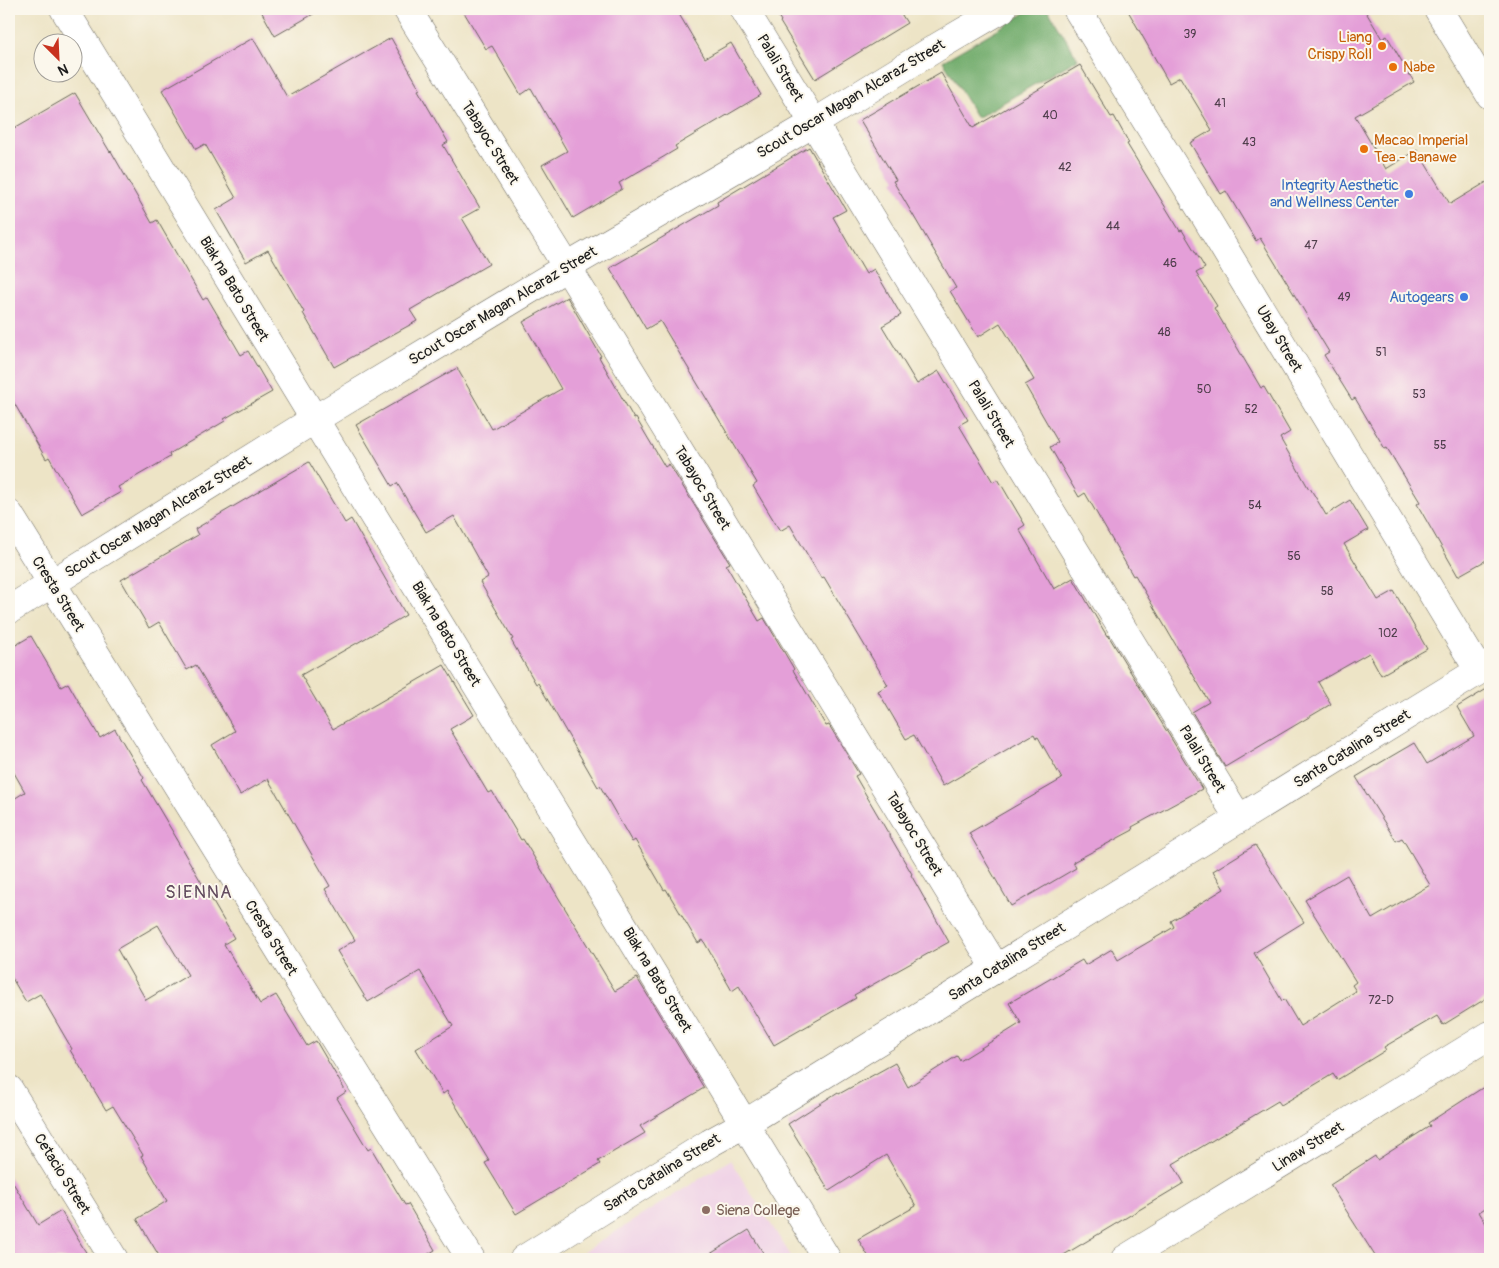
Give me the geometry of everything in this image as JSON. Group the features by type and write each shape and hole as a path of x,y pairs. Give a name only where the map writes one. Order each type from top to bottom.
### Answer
{"street":[{"name":"Biak na Bato Street","path":"64,9 827,1259"},
{"name":"Tabayoc Street","path":"407,9 996,968"},
{"name":"Palali Street","path":"744,9 1239,818"},
{"name":"Scout Oscar Magan Alcaraz Street","path":"9,610 315,419 567,267 814,123 938,46 1002,9"},
{"name":"Ubay Street","path":"1077,9 1484,667"},
{"path":"1438,9 1490,95"},
{"name":"Cresta Street","path":"9,514 471,1259"},
{"name":"Santa Catalina Street","path":"524,1259 1484,667"},
{"name":"Linaw Street","path":"1125,1259 1490,1035"},
{"name":"Cetacio Street","path":"9,1089 114,1259"}],"shaded area":[{"name":"Siena College","path":"730,1160 793,1259 572,1259"}],"green space":[{"path":"1032,9 1048,9 1078,59 977,118 943,61"}],"building":[{"path":"260,9 322,9 275,36"},
{"path":"462,9 676,9 705,58 731,43 761,95 675,146 677,149 619,183 622,189 573,218 542,165 567,151 531,88 521,95 492,46 486,49"},
{"path":"774,9 898,9 907,23 815,79"},
{"path":"1127,9 1364,9 1382,39 1387,36 1414,82 1355,116 1386,169 1417,150 1450,204 1490,180 1490,558 1458,576 1417,504 1420,502 1387,448 1385,449 1355,398 1352,400 1324,355 1329,352 1260,238 1256,241 1226,191 1221,194 1190,143 1212,130 1180,77 1169,83"},
{"path":"253,38 287,97 391,38 448,142 443,145 480,208 462,218 489,264 410,310 417,321 334,367 268,250 246,262 216,210 236,198 205,144 196,149 162,90"},
{"path":"1080,65 1111,117 1114,116 1129,143 1127,144 1205,268 1196,273 1217,306 1214,308 1261,388 1264,387 1290,432 1280,438 1309,489 1326,515 1350,500 1368,530 1344,544 1378,600 1394,591 1427,649 1381,675 1369,653 1318,682 1331,704 1225,767 1192,712 1209,702 1085,493 1079,497 1050,447 1058,442 1025,385 1034,380 1000,323 978,337 950,291 956,288 893,181 896,180 860,120 941,73 973,128"},
{"path":"75,93 152,223 157,220 203,300 207,297 241,355 248,351 272,392 224,419 225,421 169,454 170,457 118,487 121,492 82,514 49,457 46,459 9,394 9,131"},
{"path":"809,147 846,210 833,217 866,274 874,269 901,315 882,326 917,384 939,371 968,420 959,425 993,482 998,479 1025,525 1019,529 1054,589 1073,578 1202,789 1132,827 1133,830 1073,862 1076,868 1011,906 969,833 1062,779 1038,737 1036,738 1034,734 943,786 914,735 906,739 878,691 888,685 824,577 821,578 790,525 780,531 753,486 757,483 660,321 646,329 610,268 718,205 717,202"},
{"path":"567,297 634,419 636,418 665,467 669,464 730,563 726,565 759,621 764,618 826,726 829,725 859,774 855,776 949,942 854,995 856,998 774,1045 739,986 732,991 703,940 698,943 635,840 632,842 600,786 598,787 538,683 536,684 480,582 488,577 454,516 426,532 397,483 392,486 356,425 457,368 492,429 561,389 523,322"},
{"path":"309,462 345,523 351,519 406,615 301,675 333,729 444,665 474,715 450,729 488,793 492,791 521,840 523,839 615,991 637,978 704,1088 640,1126 645,1133 598,1161 600,1164 516,1214 485,1163 489,1161 447,1091 443,1094 416,1049 453,1026 420,971 368,1002 337,951 355,940 325,889 330,886 268,779 240,795 212,745 235,731 196,665 187,670 159,622 149,628 121,580 198,535 195,529"},
{"path":"31,636 61,687 68,683 100,738 115,729 144,778 142,780 234,938 224,944 260,1004 276,995 307,1046 316,1041 346,1092 337,1098 368,1150 371,1148 405,1205 408,1204 435,1250 420,1259 161,1259 137,1219 167,1201 141,1156 143,1155 113,1106 106,1110 70,1050 72,1049 40,994 26,1002 9,973 9,802 25,792 9,764 9,649","holes":["158,925 188,975 146,1000 117,949"]},
{"path":"1490,687 1490,996 1443,1025 1437,1016 1384,1047 1386,1050 1337,1080 1333,1074 1281,1105 1278,1101 1173,1164 1184,1183 1057,1259 870,1259 858,1239 916,1206 886,1155 829,1191 788,1124 838,1092 839,1094 895,1063 908,1087 957,1056 960,1061 1021,1023 1009,1003 1082,960 1085,965 1112,949 1118,960 1174,927 1171,921 1224,889 1213,871 1255,845 1304,922 1254,953 1282,1001 1284,999 1300,1026 1356,991 1352,985 1356,982 1305,900 1347,875 1372,919 1430,885 1402,838 1396,841 1356,777 1414,743 1427,764 1474,736 1457,707"},
{"path":"1490,1083 1490,1205 1479,1212 1490,1230 1490,1259 1377,1259 1330,1185 1375,1156 1377,1160 1430,1126 1428,1123"},
{"path":"9,1176 38,1225 61,1211 90,1259 9,1259"},
{"path":"749,1230 767,1259 702,1259"}],"place":[{"name":"Liang Crispy Roll","path":"1382,46"},
{"name":"Nabe","path":"1393,67"},
{"name":"Macao Imperial Tea - Banawe","path":"1364,149"},
{"name":"Integrity Aesthetic and Wellness Center","path":"1409,194"},
{"name":"Autogears","path":"1464,297"},
{"name":"Siena College","path":"706,1210"}],"district":[{"name":"SIENNA","path":"199,892"}]}
